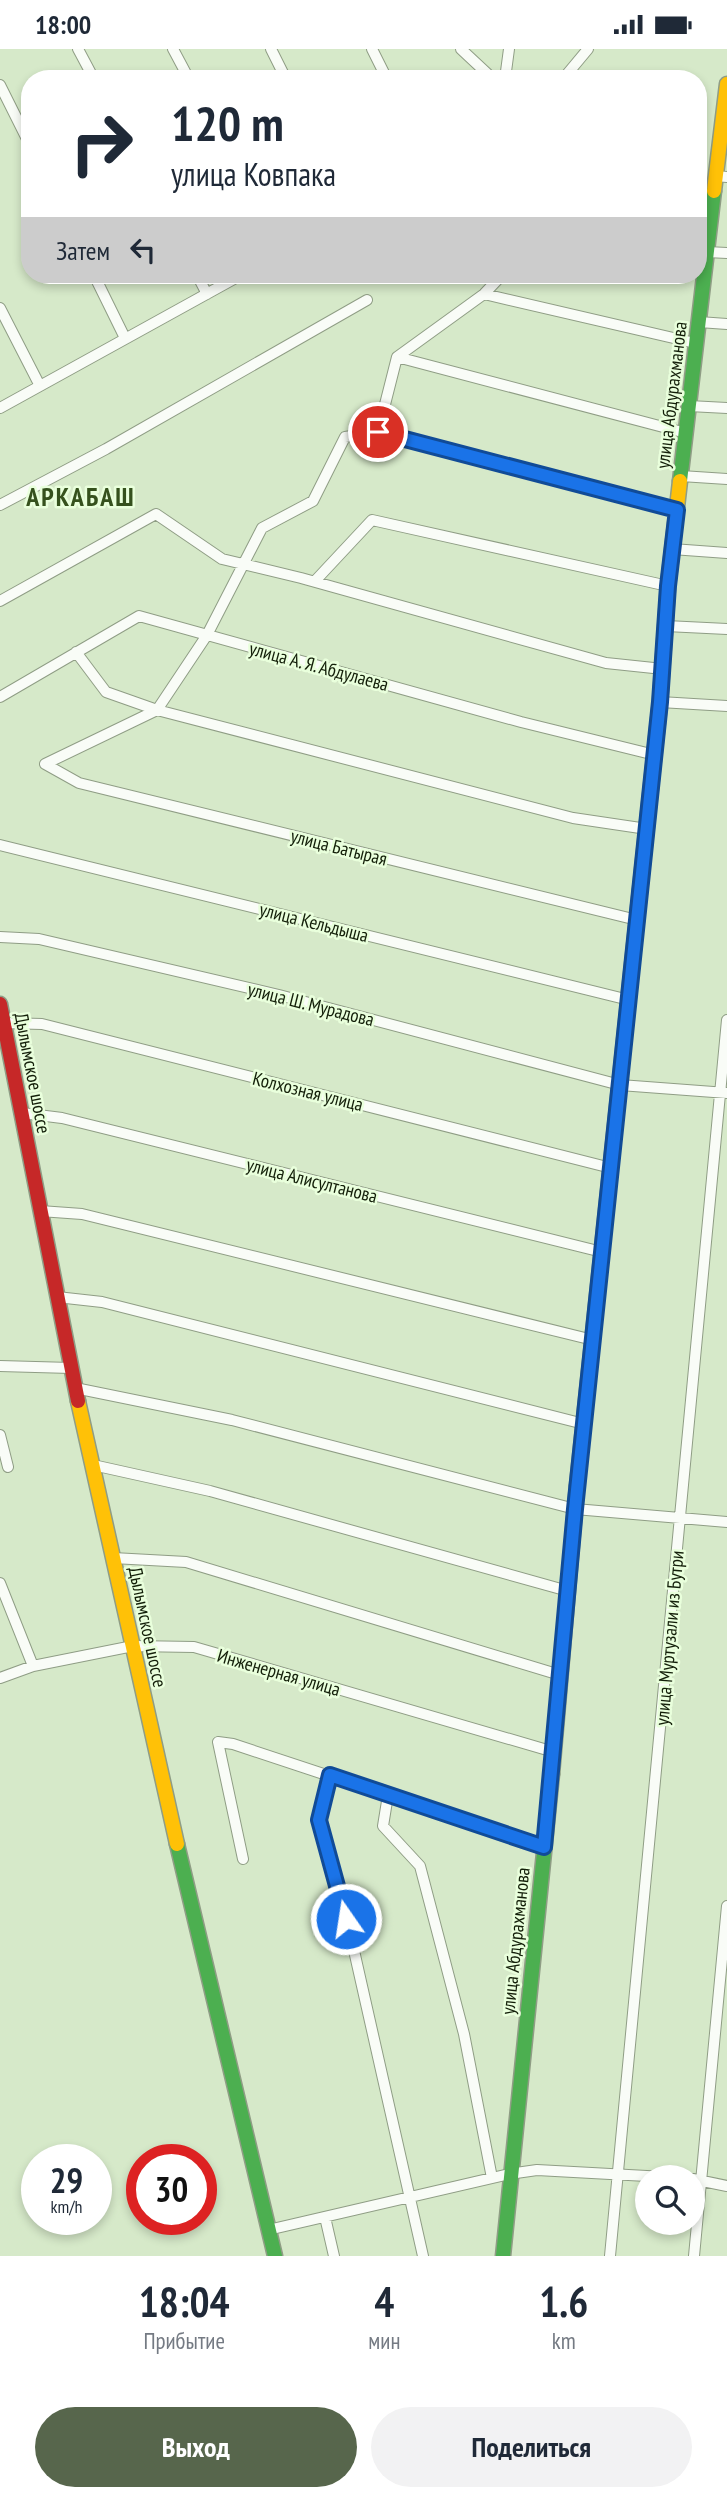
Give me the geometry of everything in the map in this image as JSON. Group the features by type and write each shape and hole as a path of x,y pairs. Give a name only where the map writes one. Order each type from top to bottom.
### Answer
{"street":[{"path":"78,49 89,70"},
{"path":"173,49 184,70"},
{"path":"271,49 282,70"},
{"path":"372,49 382,70"},
{"path":"461,49 483,70"},
{"path":"506,70 509,49"},
{"path":"570,70 588,49"},
{"path":"0,85 21,127"},
{"name":"улица Абдурахманова","path":"707,252 714,198 722,176 727,91"},
{"path":"707,196 714,198"},
{"path":"707,252 727,253"},
{"path":"98,284 125,338"},
{"path":"202,284 207,294"},
{"path":"0,408 225,284"},
{"path":"378,432 397,357 484,294 493,284"},
{"name":"улица Абдурахманова","path":"503,2256 509,2174 554,1752 575,1509 655,754 668,586 701,284"},
{"path":"484,294 695,343"},
{"path":"0,505 118,442 367,300"},
{"path":"0,307 40,386"},
{"path":"699,322 727,324"},
{"path":"397,357 686,433"},
{"path":"689,406 727,408"},
{"path":"157,710 207,635 262,528 313,501 345,437 378,432 677,510"},
{"path":"681,476 727,479"},
{"path":"0,601 156,513 222,559 301,577 606,663 663,669"},
{"path":"315,581 372,520 668,586"},
{"path":"672,549 727,553"},
{"name":"улица А. Я. Абдулаева","path":"0,697 139,616 521,722 655,754"},
{"path":"666,626 727,629"},
{"path":"76,652 106,692 157,710 573,818 647,829"},
{"path":"660,702 727,706"},
{"name":"улица Батырая","path":"157,710 45,764 79,783 637,920"},
{"name":"улица Кельдыша","path":"0,845 629,1000"},
{"name":"улица Ш. Мурадова","path":"0,937 39,939 279,995 620,1085 724,1093"},
{"name":"Дылымское шоссе","path":"0,1004 75,1388 195,1927 275,2256"},
{"name":"улица Муртузали из Бутри","path":"610,2256 680,1519 724,1093 727,1020"},
{"name":"Колхозная улица","path":"4,1023 42,1024 611,1168"},
{"name":"улица Алисултанова","path":"22,1113 62,1118 602,1252"},
{"path":"40,1211 82,1214 593,1340"},
{"path":"57,1297 102,1303 584,1424"},
{"path":"0,1366 71,1368"},
{"path":"75,1388 232,1420 575,1509 727,1522"},
{"path":"0,1435 8,1467"},
{"path":"93,1465 210,1491 568,1591"},
{"path":"113,1558 186,1562 560,1675"},
{"path":"0,1583 33,1666"},
{"name":"Инженерная улица","path":"0,1678 33,1666 133,1646 194,1647 554,1752"},
{"path":"243,1859 218,1742 233,1744 330,1775 544,1847"},
{"path":"330,1775 319,1820 341,1893 423,2256"},
{"path":"388,1795 383,1826 420,1866 464,2034 492,2178"},
{"path":"700,2165 727,1906"},
{"path":"268,2230 509,2174 537,2170 635,2174"},
{"path":"705,2181 727,2186"},
{"path":"325,2217 334,2256"},
{"path":"694,2256 695,2235"}],"traffic: fast":[{"path":"707,251 714,191"},
{"path":"680,481 703,284"},
{"path":"577,1486 640,890"},
{"path":"503,2256 552,1774"},
{"path":"177,1844 275,2256"}],"traffic: slow":[{"path":"714,191 727,84"},
{"path":"640,890 680,481"},
{"path":"78,1401 177,1844"}],"traffic: jam":[{"path":"0,1004 78,1401"},
{"path":"552,1774 577,1486"}],"district":[{"name":"АРКАБАШ","path":"81,496"}],"route":[{"path":"346,1919 319,1820 330,1775 544,1847 575,1509 660,702 668,586 677,510 378,432"}]}
